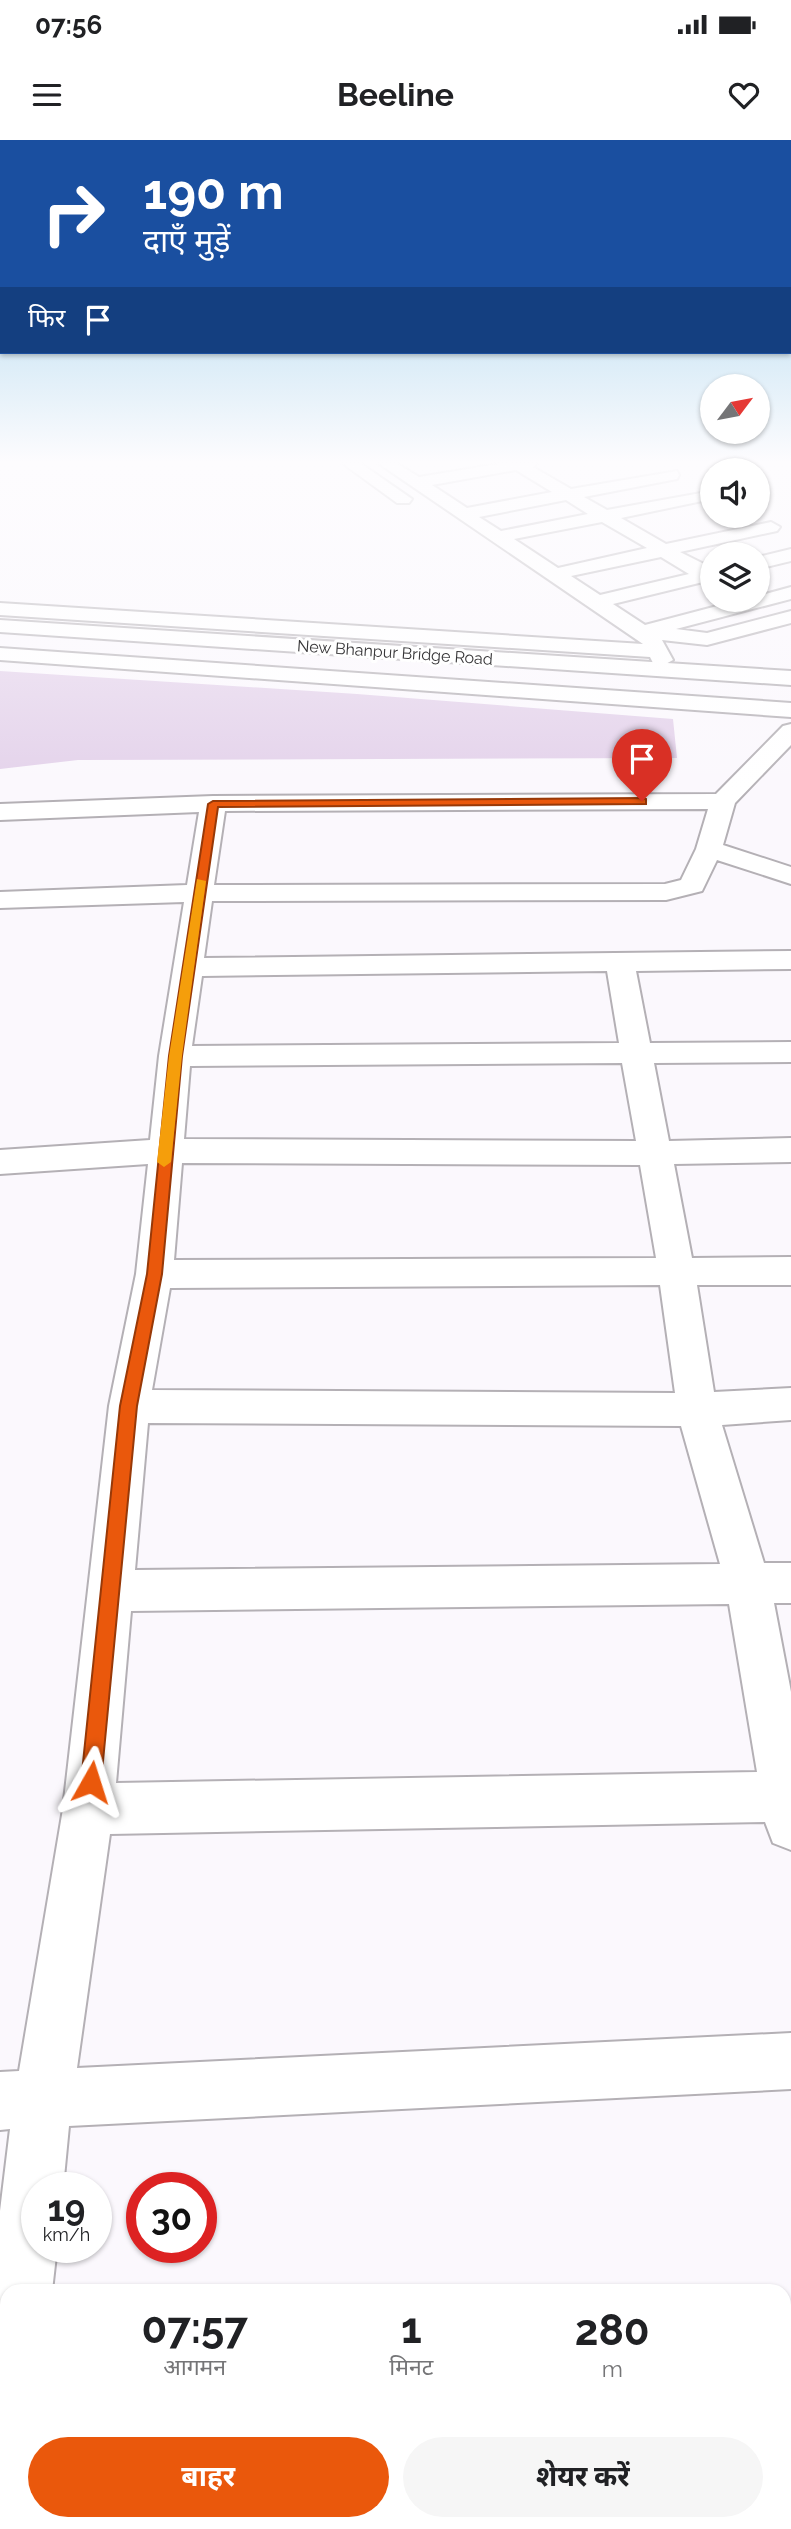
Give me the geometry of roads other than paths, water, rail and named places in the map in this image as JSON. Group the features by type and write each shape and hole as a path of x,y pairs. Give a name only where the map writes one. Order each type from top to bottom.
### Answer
{"street":[{"path":"556,574 642,632 657,651 668,686"},
{"path":"574,587 632,574"},
{"path":"770,586 791,575"},
{"path":"597,602 700,579"},
{"path":"618,617 700,581"},
{"path":"770,594 791,593"},
{"path":"557,599 596,626 623,675"},
{"path":"770,607 786,618"},
{"path":"0,609 623,675 791,710"},
{"path":"642,632 702,612"},
{"path":"642,632 708,639 786,618"},
{"name":"New Bhanpur Bridge Road","path":"0,626 623,675 668,686 791,693"},
{"name":"New Bhanpur Bridge Road","path":"0,643 623,675"},
{"path":"0,654 623,675 657,651"},
{"name":"New Bhanpur Bridge Road","path":"668,686 791,678"},
{"path":"0,900 199,893 666,892 692,886 709,849 723,801 782,755 791,731"},
{"path":"0,812 213,804 723,801"},
{"path":"21,2284 21,2101 88,1809 129,1406 154,1274 175,1056 213,804"},
{"path":"709,849 791,876"},
{"path":"190,967 791,960"},
{"path":"88,1809 789,1806 748,1584 697,1410 677,1274 621,964"},
{"path":"175,1056 791,1052"},
{"path":"0,1162 165,1151 656,1153 791,1150"},
{"path":"154,1274 677,1274 791,1271"},
{"path":"129,1406 697,1410 791,1404"},
{"path":"112,1591 791,1583"},
{"path":"21,2101 791,2061"}]}
